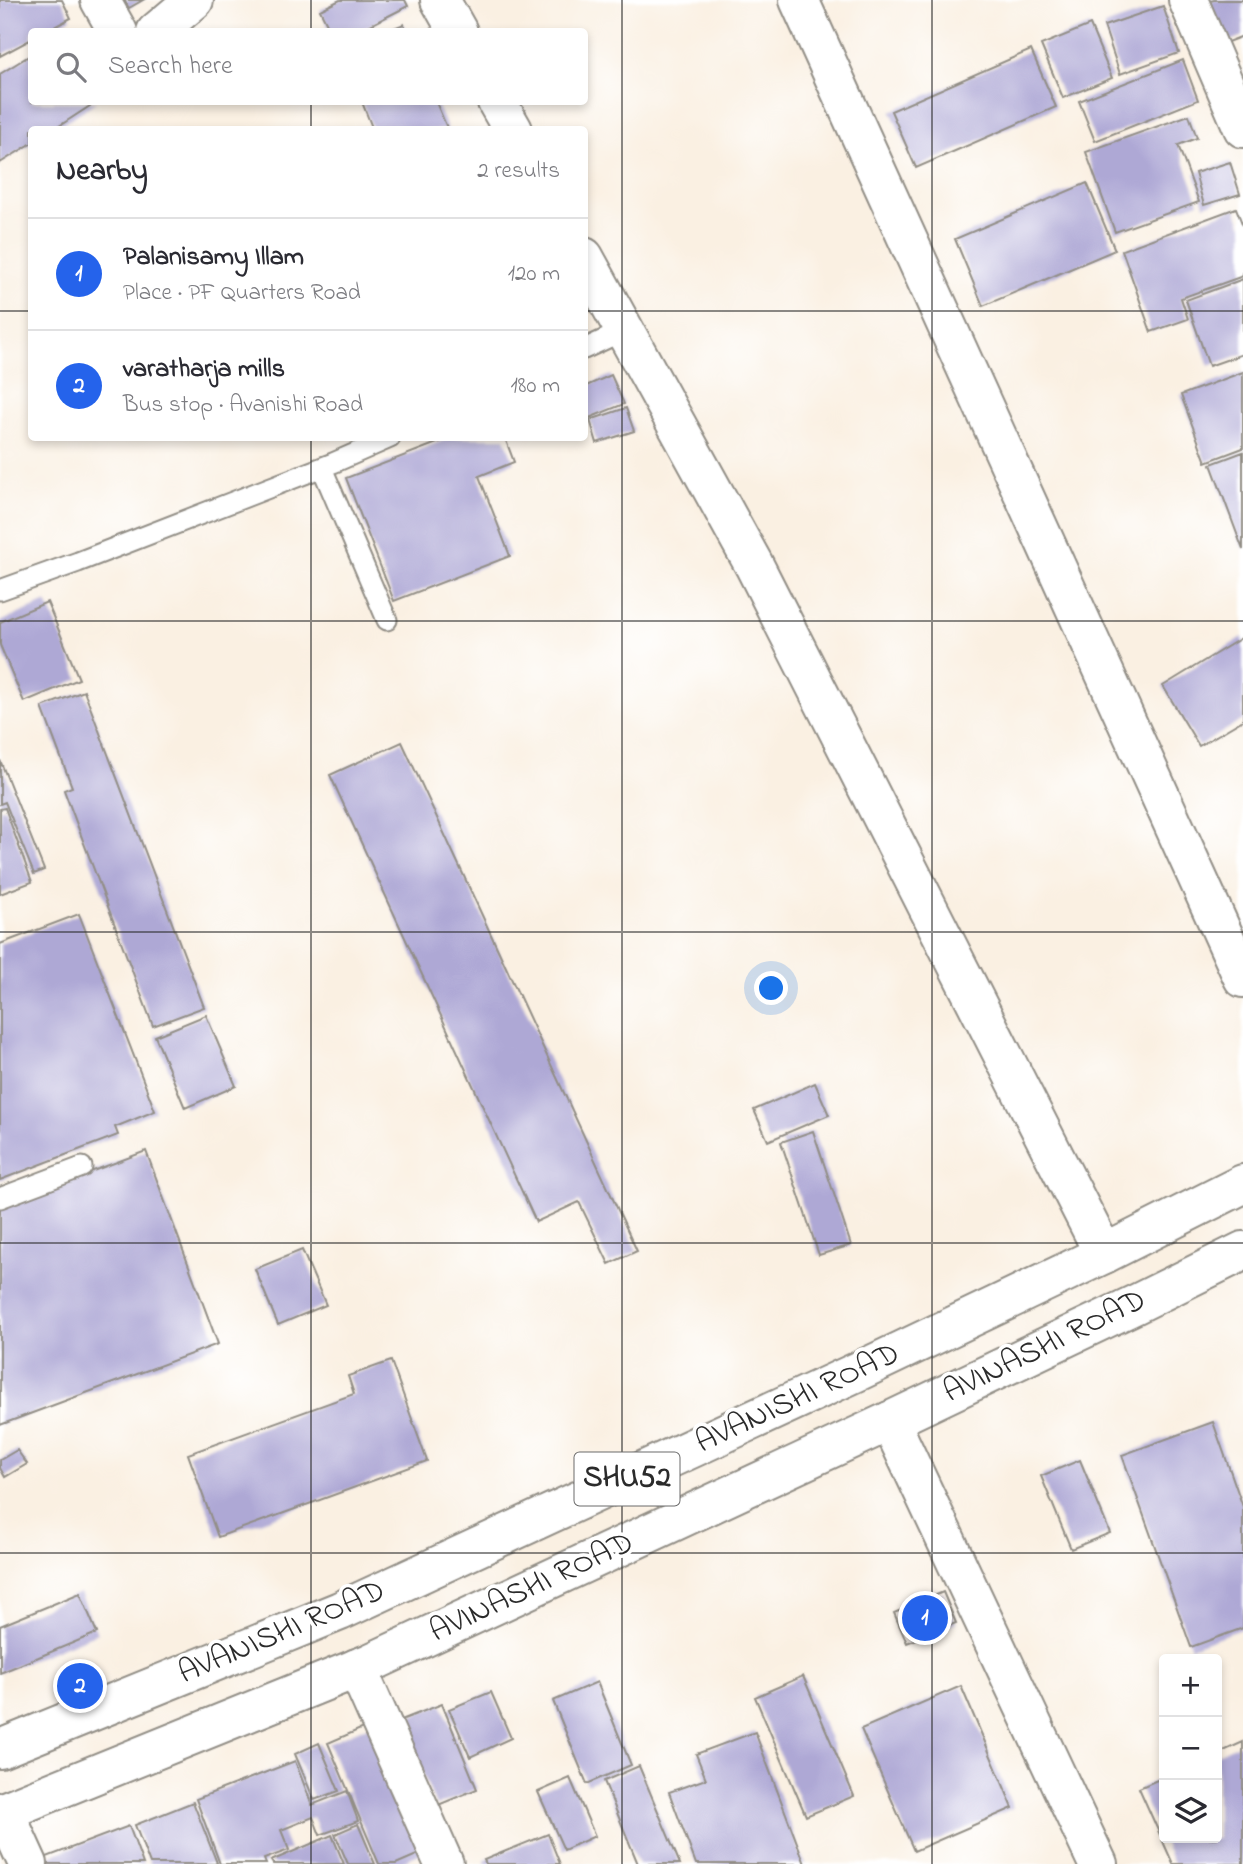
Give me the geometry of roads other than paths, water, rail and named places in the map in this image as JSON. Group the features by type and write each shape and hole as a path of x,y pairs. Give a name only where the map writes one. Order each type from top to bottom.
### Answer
{"street":[{"path":"100,0 116,28"},
{"path":"161,28 194,0"},
{"path":"440,0 456,28"},
{"path":"799,0 1243,978"},
{"path":"1188,0 1243,128"},
{"path":"499,105 511,126"},
{"path":"588,264 754,565 1104,1254"},
{"name":"AVANISHI ROAD","path":"0,1749 340,1611 859,1371 1243,1184"},
{"name":"AVINASHI ROAD","path":"2,1812 357,1668 890,1422 1243,1251"},
{"path":"890,1422 1098,1864"},
{"path":"357,1668 444,1864"},
{"path":"2,1812 28,1864"}],"lane":[{"path":"588,347 625,330"},
{"path":"0,590 322,468 383,441"},
{"path":"322,468 387,620"},
{"path":"0,1198 82,1167"}],"place":[{"name":"Palanisamy Illam","path":"925,1618"},
{"name":"varatharja mills","path":"80,1686"}]}
